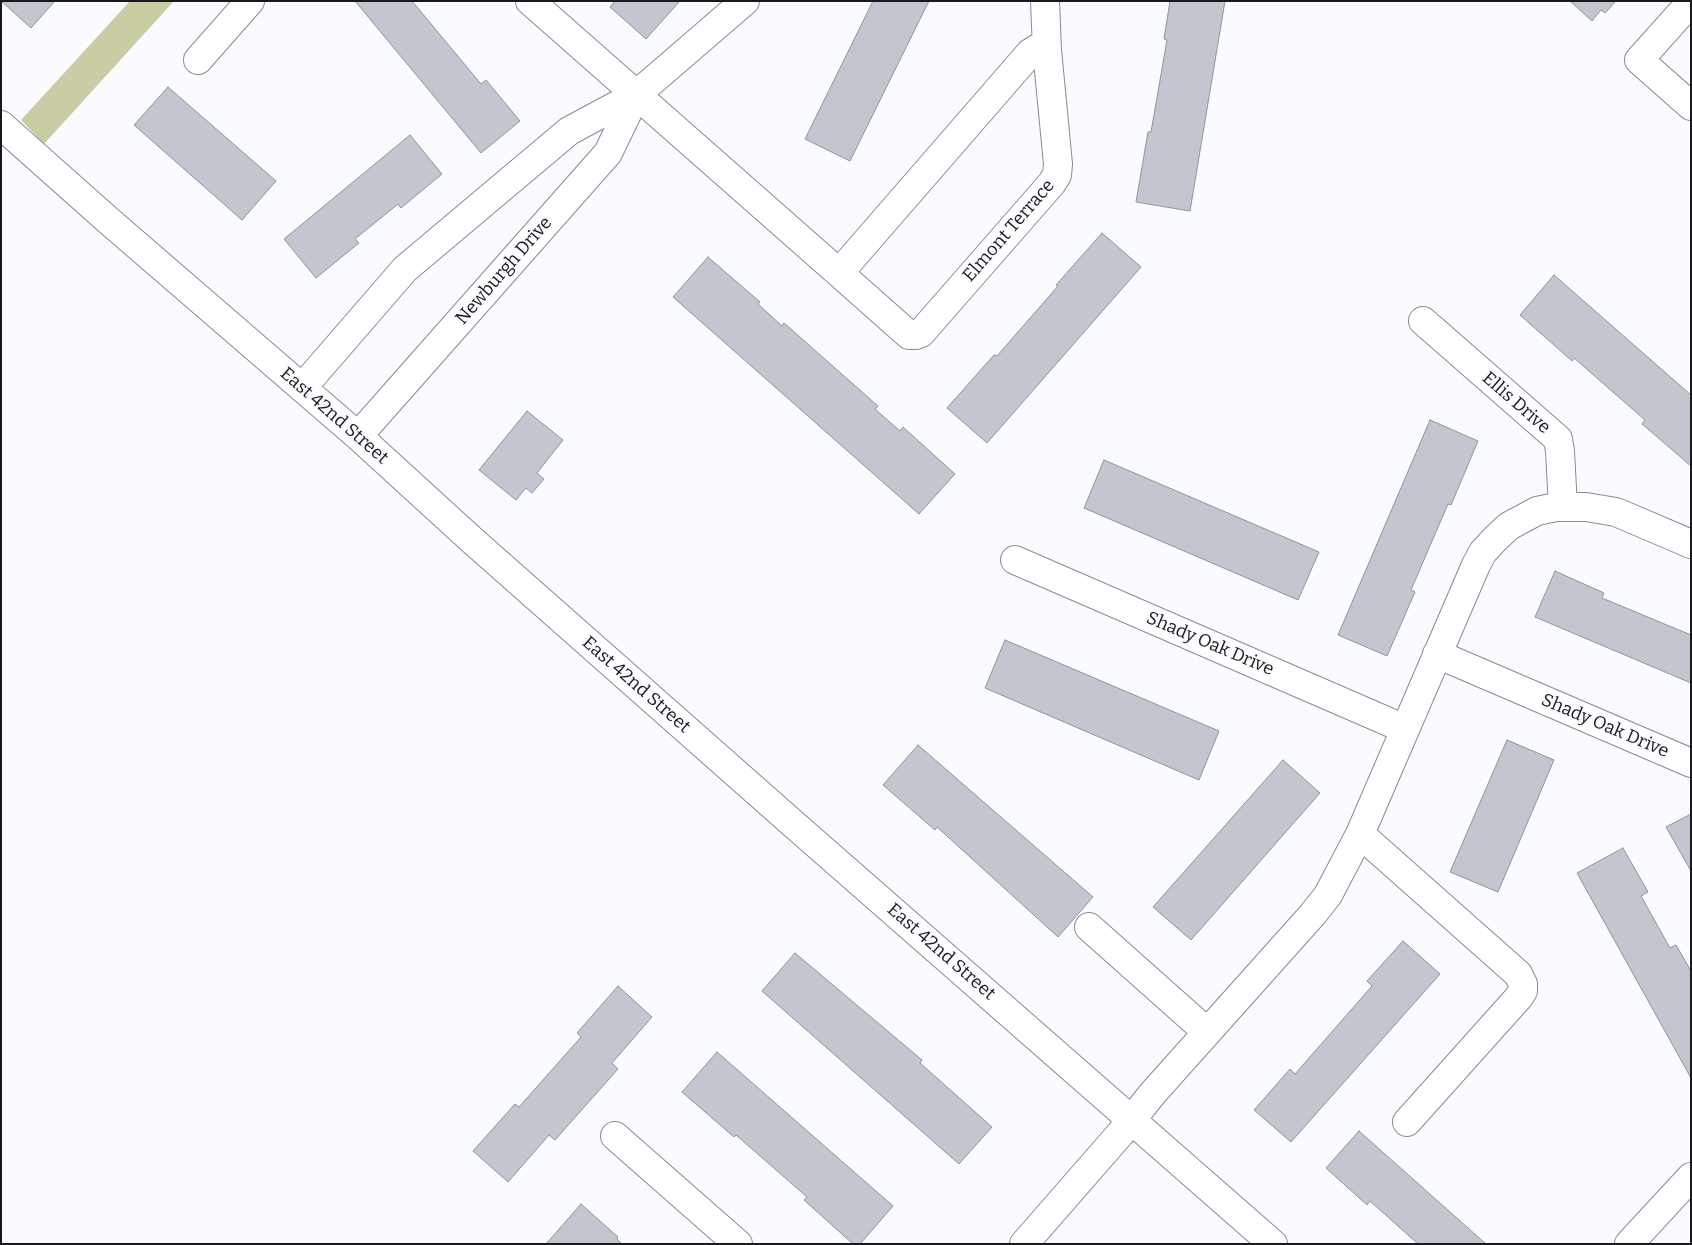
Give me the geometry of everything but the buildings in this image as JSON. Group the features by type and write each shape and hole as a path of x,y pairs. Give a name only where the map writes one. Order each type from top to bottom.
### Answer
{"street":[{"path":"198,60 250,1"},
{"path":"302,388 406,269 569,131 636,95 530,1"},
{"name":"Newburgh Drive","path":"358,436 608,153 636,95 745,1"},
{"path":"839,273 1030,53 1038,48 1047,50 1044,1"},
{"path":"1691,2 1639,60 1691,106"},
{"name":"Elmont Terrace","path":"636,95 909,335 916,335 921,333 1057,175 1058,164 1047,50"},
{"name":"East 42nd Street","path":"1,124 109,221 358,436 473,541 1273,1244"},
{"name":"Ellis Drive","path":"1423,321 1558,439 1563,507"},
{"path":"1024,1244 1207,1032 1321,905 1334,886 1360,834 1476,565 1483,552 1495,538 1515,523 1537,512 1563,507 1586,507 1606,509 1691,544"},
{"name":"Shady Oak Drive","path":"1015,560 1405,729"},
{"name":"Shady Oak Drive","path":"1437,654 1691,763"},
{"path":"1360,834 1518,974 1523,984 1523,991 1519,997 1408,1122"},
{"path":"1089,927 1207,1032"},
{"path":"615,1136 738,1244"},
{"path":"1630,1244 1691,1177"}],"green space":[{"path":"130,1 174,1 44,144 21,120"}]}
